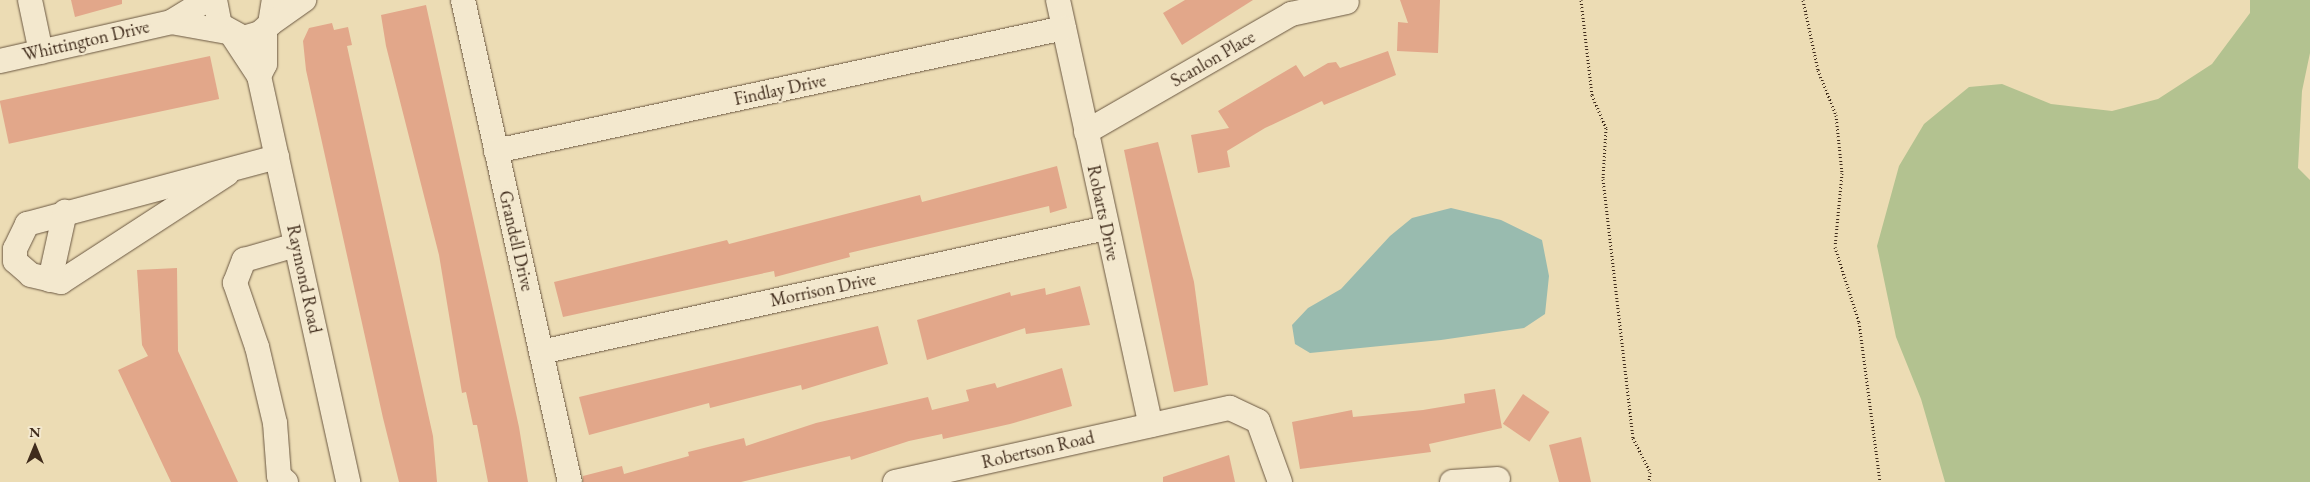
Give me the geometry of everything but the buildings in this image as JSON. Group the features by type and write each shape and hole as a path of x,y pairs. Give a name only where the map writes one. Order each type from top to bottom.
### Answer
{"street":[{"path":"30,0 42,52"},
{"name":"Whittington Drive","path":"0,61 171,22 207,0"},
{"name":"Raymond Road","path":"215,0 215,15 259,76 348,482"},
{"name":"Raymond Road","path":"259,76 265,64 267,27 274,0"},
{"path":"267,27 304,0"},
{"name":"Grandell Drive","path":"463,0 570,482"},
{"name":"Robarts Drive","path":"1058,0 1150,425"},
{"name":"Scanlon Place","path":"1086,132 1291,14 1347,2"},
{"name":"Whittington Drive","path":"171,22 249,37 267,27"},
{"name":"Findlay Drive","path":"496,151 1064,28"},
{"path":"227,174 61,282 50,280 20,268 15,249 27,224 65,212 227,174 277,158"},
{"path":"50,280 65,212"},
{"name":"Morrison Drive","path":"541,352 1106,228"},
{"path":"286,482 280,476 274,423 257,347 235,283 244,260 296,246"},
{"name":"Robertson Road","path":"896,482 1230,408 1243,410 1261,426 1280,482"},
{"path":"1452,482 1498,479"}],"path":[{"path":"1581,0 1592,95 1606,128 1602,179 1633,438 1650,472 1649,482"},
{"path":"1802,0 1818,70 1836,115 1842,173 1835,247 1859,322 1880,482"}],"green space":[{"path":"2250,0 2310,0 2310,53 2302,91 2298,168 2310,180 2310,482 1945,482 1921,399 1896,337 1877,246 1899,166 1924,124 1969,87 2002,84 2051,104 2112,111 2158,99 2212,64 2250,13"}],"water":[{"path":"1451,208 1501,220 1542,240 1549,276 1545,314 1524,328 1441,340 1310,353 1295,344 1292,325 1308,308 1341,289 1390,236 1412,218"}]}
